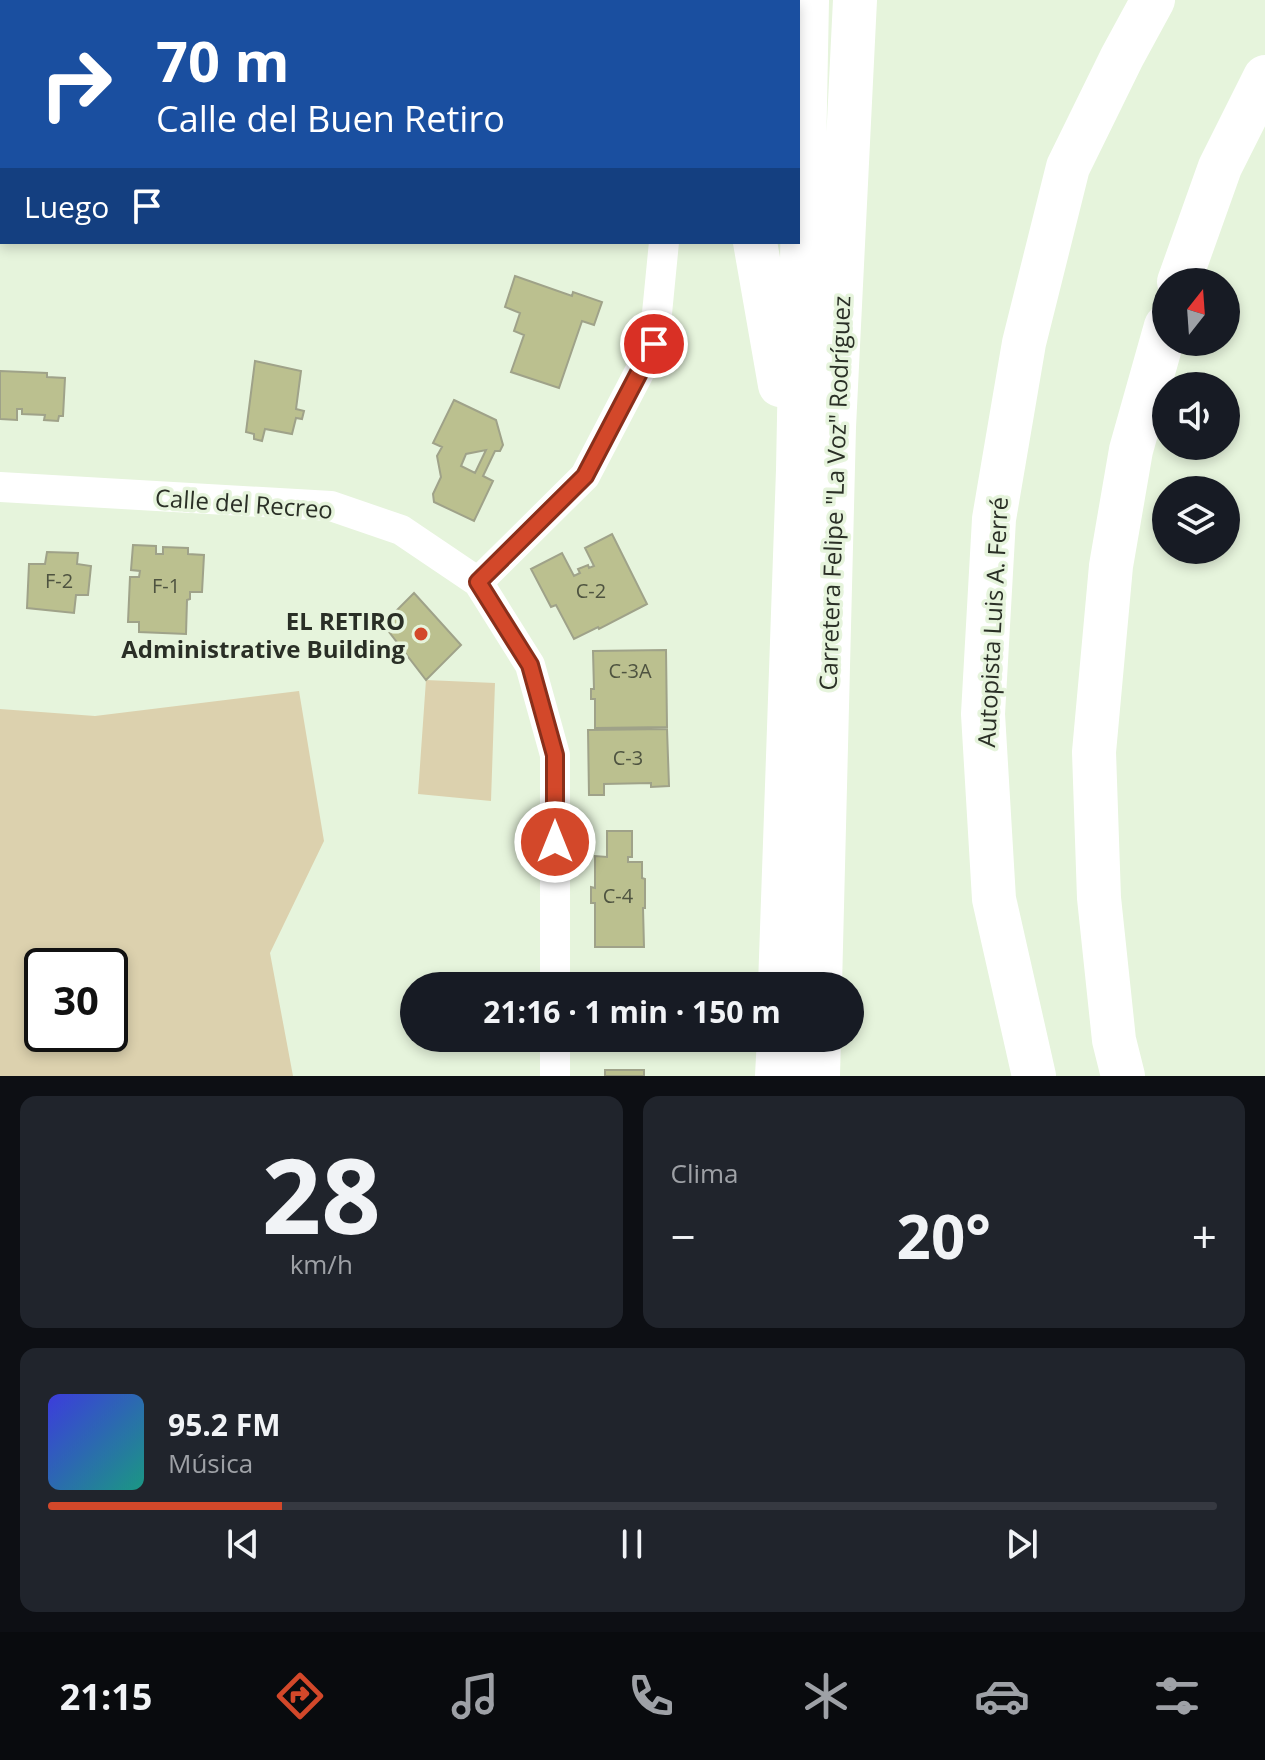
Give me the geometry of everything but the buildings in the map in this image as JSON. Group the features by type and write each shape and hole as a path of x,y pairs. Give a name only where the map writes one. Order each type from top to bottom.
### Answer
{"highway":[{"name":"Carretera Felipe \"La Voz\" Rodríguez","path":"780,972 798,470 807,0"},
{"name":"Carretera Felipe \"La Voz\" Rodríguez","path":"820,972 834,442 855,0"},
{"name":"Autopista Luis A. Ferré","path":"1034,1076 994,899 983,714 994,519 1024,343 1068,167 1153,0"},
{"path":"1184,268 1220,167 1265,77"},
{"path":"755,244 798,470"},
{"path":"1123,1076 1114,1040 1099,898 1094,752 1111,566 1131,450 1158,356"},
{"path":"777,1076 778,1052"},
{"path":"818,1076 819,1052"}],"street":[{"path":"478,582 585,476 654,344 664,244"},
{"name":"Calle del Recreo","path":"0,487 331,506 401,530 478,582 530,665 555,755 555,972"},
{"path":"555,1052 555,1076"}],"shaded area":[{"path":"426,680 495,683 491,801 418,794"},
{"path":"299,691 324,841 270,953 293,1076 0,1076 0,709 95,716"}],"place":[{"name":"EL RETIRO Administrative Building","path":"421,634"}],"route":[{"path":"555,842 555,755 530,665 478,582 585,476 654,344"}]}
